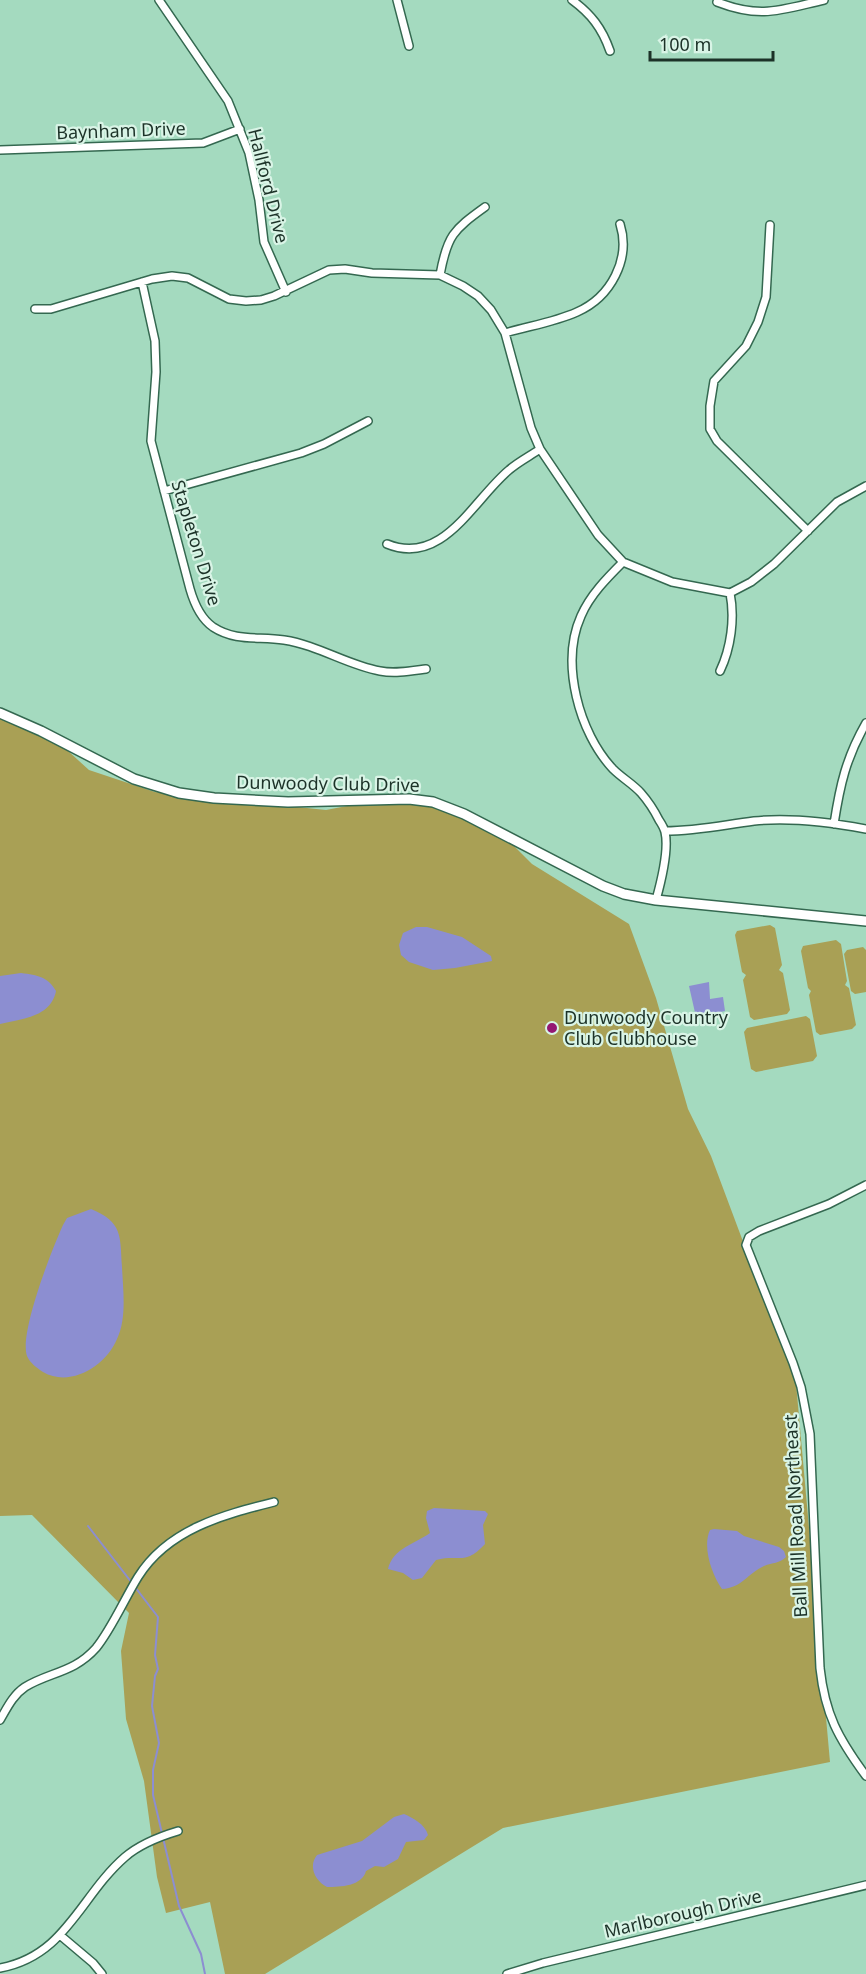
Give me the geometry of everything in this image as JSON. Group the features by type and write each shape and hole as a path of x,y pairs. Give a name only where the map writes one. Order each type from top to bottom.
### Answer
{"street":[{"name":"Hallford Drive","path":"159,0 228,101 249,153 259,200 264,242 286,292"},
{"path":"397,0 409,46"},
{"path":"572,0 588,12 598,24 610,51"},
{"path":"717,2 744,11 765,13 824,0"},
{"name":"Baynham Drive","path":"0,150 170,146 203,143 240,129"},
{"path":"440,275 450,238 466,220 485,207"},
{"path":"505,333 576,312 602,295 614,279 622,261 624,235 620,224"},
{"path":"770,225 766,297 758,322 746,346 714,381 710,406 710,429 717,441 808,531"},
{"path":"35,309 51,309 142,282 180,276 229,298 246,301 261,300 286,292 329,270 440,275 478,296 491,310 505,333 531,428 540,449 598,535 622,562 672,582 730,593 751,582 774,564 837,502 866,486"},
{"name":"Stapleton Drive","path":"142,282 155,341 156,372 151,441 194,603 203,619 213,627 234,637 284,640 306,645 356,665 381,671 407,672 426,669"},
{"path":"164,491 301,453 368,421"},
{"path":"387,544 405,550 425,547 438,541 455,527 509,470 540,449"},
{"path":"622,562 588,602 580,617 574,641 572,664 586,729 600,754 615,771 640,792 665,831 664,864 656,900"},
{"path":"720,671 727,657 729,645 730,593"},
{"name":"Dunwoody Club Drive","path":"0,713 134,778 179,793 214,798 288,801 409,799 433,802 464,813 603,886 624,894 656,900 866,921"},
{"path":"834,824 845,766 852,747 866,723"},
{"path":"665,831 706,830 753,821 777,820 805,820 866,829"},
{"name":"Ball Mill Road Northeast","path":"866,1185 829,1204 752,1234 747,1241 749,1253 793,1363 806,1409 810,1434 820,1668 826,1706 831,1722 866,1776"},
{"path":"0,1720 23,1688 70,1669 96,1648 150,1560 169,1543 193,1527 224,1514 274,1502"},
{"path":"0,1968 26,1960 44,1950 61,1936 123,1858 148,1842 178,1831"},
{"name":"Marlborough Drive","path":"507,1974 543,1963 866,1885"},
{"path":"61,1936 93,1963 102,1974"}],"shaded area":[{"path":"0,716 46,731 89,770 155,792 326,810 415,793 496,828 532,864 629,924 656,998 688,1109 711,1156 796,1383 830,1762 503,1828 265,1974 225,1974 210,1902 166,1913 157,1877 144,1781 126,1719 121,1651 129,1613 32,1515 0,1516"},
{"path":"770,925 775,928 782,965 779,970 783,973 790,1010 787,1014 754,1020 750,1017 743,980 746,975 742,972 735,935 737,931"},
{"path":"836,940 841,944 847,981 845,985 849,988 856,1025 852,1029 820,1035 816,1032 809,995 811,991 808,988 801,951 803,946"},
{"path":"863,947 866,950 866,992 855,994 851,991 844,954 847,950"},
{"path":"806,1016 810,1019 817,1056 813,1061 756,1072 751,1069 744,1032 747,1028"}],"water":[{"path":"416,927 427,927 462,937 491,956 492,961 433,970 409,962 401,955 399,945 403,933"},
{"path":"21,973 37,976 50,983 56,991 53,1000 42,1012 0,1024 0,976"},
{"path":"709,982 710,999 723,997 725,1011 696,1017 689,986"},
{"path":"91,1209 109,1219 120,1238 123,1313 120,1331 112,1349 96,1366 75,1376 53,1376 43,1372 27,1356 26,1345 32,1311 52,1252 67,1218"},
{"path":"434,1508 485,1511 488,1514 483,1525 485,1544 467,1557 436,1560 422,1578 413,1580 403,1573 388,1569 400,1551 430,1533 426,1518 427,1511"},
{"path":"710,1530 737,1531 744,1536 779,1547 784,1551 786,1557 758,1569 735,1586 722,1589 712,1569 708,1552 708,1537"},
{"path":"404,1814 424,1828 428,1835 424,1840 406,1842 398,1859 384,1867 375,1866 366,1871 356,1883 327,1887 319,1881 313,1868 317,1855 362,1841 394,1817"}],"waterway":[{"path":"88,1526 132,1583"},
{"path":"135,1587 158,1617 155,1655 158,1669 155,1676 152,1706 159,1743 153,1770 153,1795 179,1906 201,1954 205,1974"}],"place":[{"name":"Dunwoody Country Club Clubhouse","path":"552,1028"}]}
